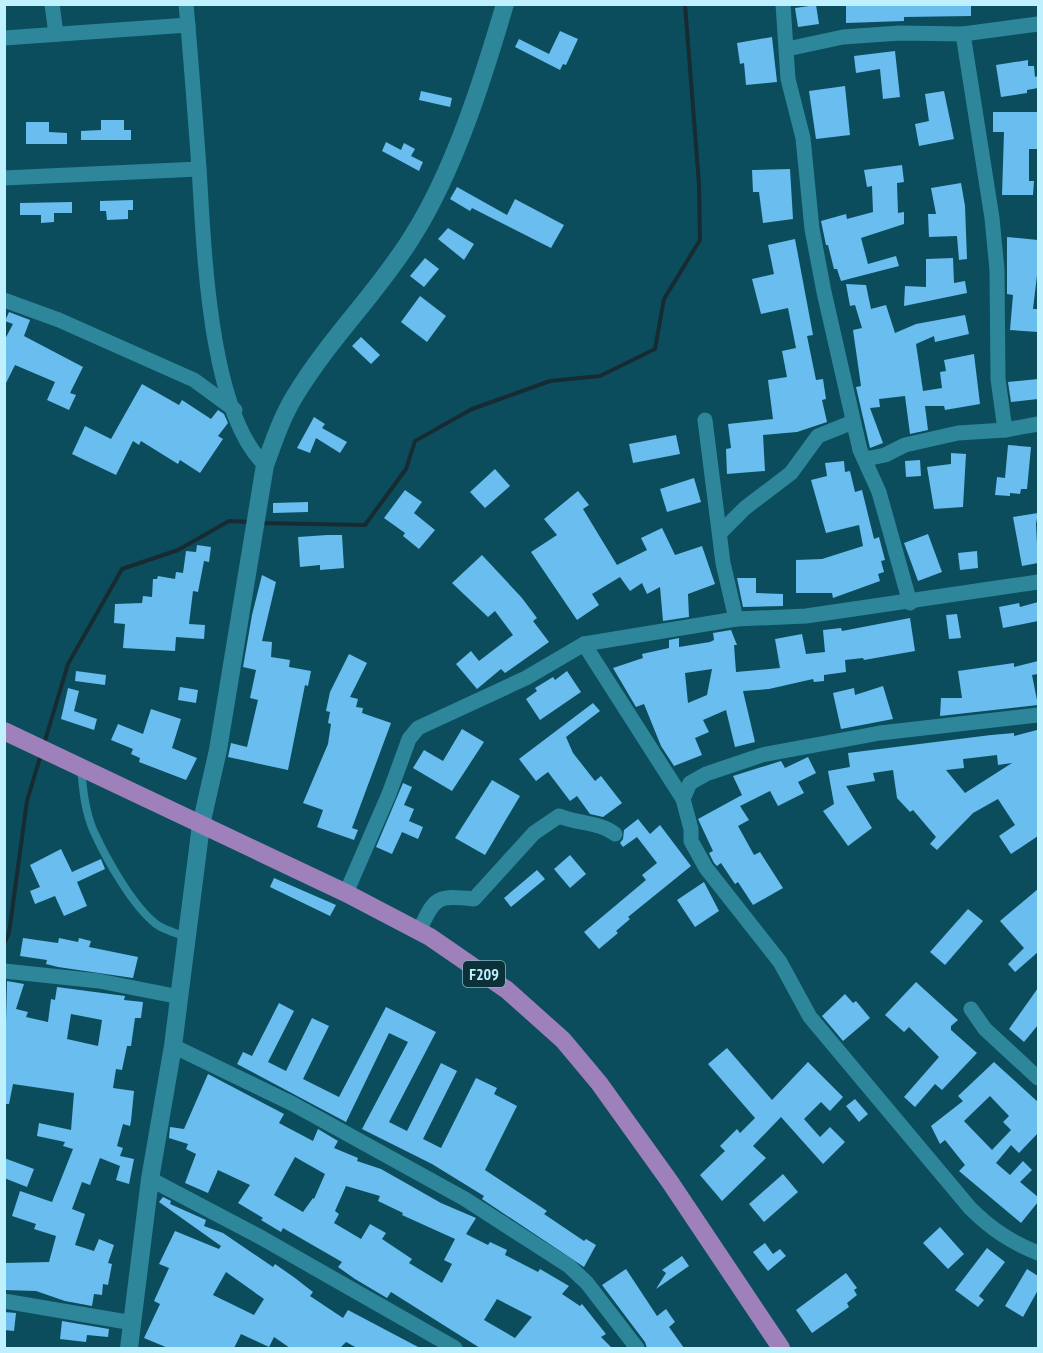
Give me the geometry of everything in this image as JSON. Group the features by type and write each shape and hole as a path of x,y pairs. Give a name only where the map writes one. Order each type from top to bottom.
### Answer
{"main road":[{"path":"129,1348 150,1179 180,997 201,825 218,750 255,537 265,465 281,422 295,395 326,349 388,270 423,220 489,59 505,4"},
{"name":"F209","path":"4,732 346,893 419,931 507,990 563,1040 633,1129 781,1348"}],"street":[{"path":"52,4 56,34"},
{"path":"186,4 206,275 214,335 235,410 249,447 265,465"},
{"path":"783,4 788,79 803,138 812,229 860,450 879,492 910,603"},
{"path":"787,49 843,37 900,33 963,34 1038,24"},
{"path":"4,38 188,25"},
{"path":"963,34 992,218 997,270 998,379 1005,430"},
{"path":"4,178 199,169"},
{"path":"4,300 59,320 194,380 235,410"},
{"path":"705,420 723,562 736,619"},
{"path":"720,533 746,508 791,473 818,436 854,422"},
{"path":"866,459 885,455 905,445 958,433 1005,430 1038,424"},
{"path":"346,893 389,794 409,739 417,728 526,678 584,644 736,619 806,616 910,603 1038,582"},
{"path":"584,644 683,799 691,830 691,841 696,850 780,962 810,1017 970,1208 989,1226 1012,1242 1038,1253"},
{"path":"683,799 690,783 706,774 762,755 880,733 1038,715"},
{"path":"419,931 434,903 449,896 474,899 534,833 559,816 590,825 605,826 615,834"},
{"path":"8,971 99,981 180,997"},
{"path":"971,1009 985,1029 1038,1078"},
{"path":"173,1046 293,1104 465,1199 569,1266 587,1283 637,1348"},
{"path":"150,1179 262,1238 455,1348"},
{"path":"4,1301 133,1323"}],"lane":[{"path":"81,768 83,797 94,831 123,882 138,906 157,925 187,938"}],"building":[{"path":"846,4 971,4 971,16 904,17 904,21 846,23"},
{"path":"816,5 819,24 798,27 795,8"},
{"path":"560,31 578,39 566,65 563,64 560,70 515,47 519,39 549,54"},
{"path":"772,37 777,82 746,85 744,63 740,64 737,43"},
{"path":"895,51 900,97 883,99 880,69 856,73 854,56"},
{"path":"1028,60 1028,66 1034,66 1035,77 1038,76 1038,88 1027,90 1027,93 1001,97 996,65"},
{"path":"845,86 850,135 816,139 809,91"},
{"path":"421,91 452,98 450,107 419,100"},
{"path":"944,91 954,139 919,146 915,124 929,121 925,94"},
{"path":"993,112 1038,112 1038,149 1029,149 1029,181 1034,181 1033,195 1002,195 1004,132 993,132"},
{"path":"101,120 124,120 124,130 131,130 131,140 81,140 81,131 101,130"},
{"path":"26,122 49,122 49,132 67,133 67,144 26,144"},
{"path":"386,142 401,150 404,143 415,149 411,156 423,162 419,171 382,151"},
{"path":"902,165 904,182 897,183 898,213 904,212 904,224 861,238 868,264 896,256 899,266 841,281 837,269 834,269 828,245 826,245 821,221 846,214 847,219 873,212 872,186 867,187 864,170"},
{"path":"790,169 793,219 763,223 759,192 753,192 752,170"},
{"path":"961,183 965,206 967,259 959,260 957,236 929,237 928,214 936,214 931,188"},
{"path":"457,187 507,215 515,199 564,225 551,248 472,208 470,211 450,199"},
{"path":"133,200 133,210 128,210 128,219 107,220 106,211 100,211 100,201"},
{"path":"72,202 72,213 54,213 54,222 41,223 41,215 20,215 20,203"},
{"path":"448,228 474,244 464,260 438,239"},
{"path":"1007,237 1038,240 1038,267 1033,309 1038,309 1038,332 1010,330 1013,295 1007,294"},
{"path":"795,239 813,335 807,336 816,380 823,379 826,399 822,400 827,422 797,432 763,435 765,471 727,474 726,449 731,448 728,424 773,419 768,380 787,377 782,351 796,348 788,308 761,314 752,279 774,274 768,245"},
{"path":"425,258 439,269 424,287 410,276"},
{"path":"953,258 954,283 965,281 967,293 904,306 905,286 926,287 926,259"},
{"path":"846,284 866,285 871,309 886,305 895,333 916,324 965,315 969,334 935,342 934,336 916,344 923,391 942,388 940,372 946,371 944,360 974,354 980,404 945,410 944,406 925,406 928,430 910,434 905,396 879,399 880,407 870,408 883,443 870,448 856,387 861,386 853,330 862,328 855,305 850,306"},
{"path":"420,296 446,316 427,342 401,322"},
{"path":"9,312 30,320 24,336 83,367 70,393 76,395 69,410 47,400 55,382 15,365 4,387 4,341 13,324 5,321"},
{"path":"361,337 380,355 371,364 352,346"},
{"path":"1038,379 1038,399 1011,402 1008,382"},
{"path":"142,384 179,405 182,400 211,419 218,410 224,414 228,423 218,436 223,439 200,473 180,460 178,464 141,441 139,445 133,441 116,475 72,454 85,426 111,439"},
{"path":"314,417 325,424 322,428 347,442 340,453 316,438 310,453 297,448"},
{"path":"676,435 680,454 633,463 629,444"},
{"path":"1008,445 1031,447 1027,489 1021,489 1020,494 1010,493 1010,496 995,495 997,477 1005,478"},
{"path":"951,453 966,454 963,507 934,509 927,467 951,464"},
{"path":"920,460 921,476 906,477 905,461"},
{"path":"844,461 845,472 850,471 855,492 862,490 874,539 879,537 885,560 881,561 884,572 878,574 880,581 833,598 832,593 796,593 796,560 822,559 863,546 859,525 826,533 811,480 827,476 825,463"},
{"path":"495,469 510,486 485,508 470,492"},
{"path":"694,478 701,502 667,512 660,489"},
{"path":"405,490 422,502 414,513 435,530 419,549 403,536 405,533 384,518"},
{"path":"578,491 589,505 583,509 617,565 647,550 641,538 662,528 675,555 702,546 715,584 688,594 689,617 663,621 660,587 647,594 642,583 630,591 620,577 592,594 599,605 577,620 531,552 557,535 544,519"},
{"path":"308,502 308,512 273,513 273,503"},
{"path":"1038,513 1036,524 1038,563 1022,566 1013,517"},
{"path":"928,534 942,572 918,581 904,543"},
{"path":"342,535 344,568 320,570 320,565 300,567 298,537"},
{"path":"197,545 211,547 209,562 204,561 198,592 193,591 189,624 205,625 204,639 176,637 175,651 123,648 125,624 114,623 115,604 142,603 143,596 152,597 153,579 157,579 158,576 175,579 176,572 183,573 186,551 196,552"},
{"path":"977,551 978,568 960,570 958,553"},
{"path":"482,555 522,598 537,618 533,621 549,642 505,673 501,669 477,689 456,664 471,651 479,661 513,635 495,611 488,617 452,583"},
{"path":"262,575 276,582 262,641 272,642 271,657 290,660 289,667 311,671 308,686 305,685 288,770 228,757 231,743 247,747 258,700 250,698 256,670 243,667"},
{"path":"737,578 756,578 756,593 783,594 783,606 743,607"},
{"path":"1038,602 1038,621 1003,628 999,607 1019,603 1020,607"},
{"path":"957,614 961,638 949,639 946,615"},
{"path":"910,618 915,651 864,660 863,658 845,660 846,672 824,675 824,681 814,682 813,679 769,689 743,691 755,742 735,747 726,710 703,720 709,732 695,738 702,755 674,766 661,746 644,704 636,707 613,668 643,658 642,654 669,648 669,640 679,638 679,647 710,642 714,640 713,633 731,630 737,645 734,645 736,672 780,668 775,639 802,634 806,654 825,652 823,630 841,628 842,631","holes":["712,669 707,695 688,703 685,673"]},
{"path":"349,654 367,663 350,697 358,699 356,707 363,708 362,713 391,723 352,828 358,830 354,840 317,827 323,810 303,803 328,744 331,724 328,723 330,712 326,711 330,692"},
{"path":"1038,661 1038,674 1032,675 1038,705 940,716 941,698 962,698 958,671 1014,663 1014,667"},
{"path":"76,671 106,675 105,685 75,681"},
{"path":"567,671 581,692 540,720 526,699 537,691 535,688 553,677 555,680"},
{"path":"883,686 893,719 841,729 833,693 854,688 855,695"},
{"path":"180,687 198,690 196,703 178,700"},
{"path":"68,688 79,691 74,711 97,719 94,730 61,719"},
{"path":"593,703 600,711 566,737 573,753 595,781 601,776 622,803 603,817 590,814 577,796 570,801 548,772 536,781 519,759"},
{"path":"151,709 181,719 172,748 197,758 186,780 139,762 140,758 131,754 133,749 111,740 118,724 143,734"},
{"path":"462,729 484,742 452,791 413,768 424,750 443,761"},
{"path":"1037,730 1038,836 1011,854 999,836 1015,825 998,799 973,813 937,850 930,844 936,837 913,810 910,812 897,798 893,770 873,773 875,781 846,786 872,828 848,846 823,811 834,804 828,771 850,767 848,753 991,735 1014,733 1014,736","holes":["997,755 998,765 1012,763 965,793 946,770 964,768 963,759"]},
{"path":"808,757 816,773 798,782 804,793 778,806 770,791 740,806 749,820 738,826 754,855 760,852 783,888 753,905 738,882 735,884 721,863 717,866 714,863 709,853 713,851 698,819 742,795 733,776 781,761 785,768"},
{"path":"492,780 520,796 485,855 455,838"},
{"path":"403,783 412,787 404,805 414,809 409,821 423,827 418,839 402,832 392,854 376,847"},
{"path":"638,819 650,834 660,825 691,866 628,917 630,919 616,931 618,933 599,949 584,932 646,880 642,875 657,863 637,837 623,847 620,843 624,830"},
{"path":"61,849 72,872 101,859 105,869 77,882 87,906 64,916 55,896 35,904 30,891 40,887 30,865"},
{"path":"570,855 586,874 570,888 554,869"},
{"path":"537,870 545,879 511,907 504,898"},
{"path":"274,878 336,905 330,916 270,887"},
{"path":"704,882 719,911 695,927 677,900"},
{"path":"1038,889 1038,952 1015,972 1008,964 1024,948 1000,921"},
{"path":"968,909 983,921 945,965 930,952"},
{"path":"23,938 58,943 59,938 78,942 79,938 91,941 89,947 138,957 133,978 58,967 46,964 47,960 20,956"},
{"path":"7,981 24,984 16,1009 28,1012 26,1017 48,1022 51,999 55,1000 57,987 125,996 124,1000 143,1002 141,1018 135,1018 131,1046 127,1046 122,1070 116,1069 113,1088 134,1091 130,1126 123,1124 117,1146 123,1148 120,1156 134,1159 129,1184 116,1180 120,1166 100,1158 90,1185 82,1182 72,1209 85,1214 75,1245 94,1251 99,1239 114,1245 108,1263 112,1264 108,1285 103,1284 102,1295 94,1294 92,1306 65,1301 36,1291 4,1290 5,1263 49,1262 56,1236 34,1229 36,1224 12,1216 20,1191 52,1202 73,1149 63,1146 65,1142 37,1136 39,1123 71,1130 74,1093 13,1084 9,1104 4,1104","holes":["71,1014 102,1020 98,1046 67,1039"]},
{"path":"916,982 958,1020 951,1026 951,1030 977,1053 942,1090 935,1084 915,1107 904,1097 939,1057 909,1027 904,1032 885,1015"},
{"path":"1038,988 1038,1025 1024,1042 1009,1029"},
{"path":"845,994 853,1003 856,1001 870,1018 843,1041 822,1016"},
{"path":"279,1003 294,1011 268,1062 286,1071 312,1018 329,1026 303,1079 339,1097 386,1007 436,1032 389,1122 407,1131 441,1063 457,1071 423,1139 441,1148 476,1078 497,1088 494,1094 517,1106 485,1170 547,1211 544,1214 584,1241 586,1239 596,1245 584,1267 482,1199 484,1196 432,1164 362,1129 408,1042 389,1033 346,1122 237,1064 243,1052 252,1056"},
{"path":"727,1048 772,1100 808,1062 843,1097 830,1111 821,1102 804,1119 820,1137 830,1127 845,1142 823,1164 781,1117 753,1146 766,1158 722,1201 700,1175 725,1151 720,1146 737,1129 740,1133 755,1118 708,1064"},
{"path":"994,1062 1038,1102 1038,1133 1019,1153 1011,1145 996,1163 1010,1175 1023,1161 1032,1170 1020,1182 1038,1197 1038,1202 1021,1223 959,1171 965,1165 945,1140 940,1144 931,1126 963,1101 958,1096","holes":["990,1096 1009,1116 1003,1122 1011,1130 992,1150 964,1121"]},
{"path":"208,1074 284,1114 279,1123 313,1141 318,1129 338,1141 334,1148 358,1158 357,1161 381,1169 441,1203 476,1218 466,1234 488,1245 490,1242 507,1250 505,1255 538,1272 540,1269 569,1286 562,1294 580,1306 582,1304 606,1334 601,1337 612,1348 480,1348 391,1292 387,1298 355,1279 338,1267 342,1262 283,1228 281,1232 261,1220 263,1218 238,1203 250,1185 218,1170 208,1193 185,1183 196,1154 186,1149 188,1144 169,1138 170,1127 184,1129","holes":["295,1157 325,1174 314,1199 303,1212 274,1195","346,1186 380,1196 378,1201 403,1213 402,1215 455,1239 444,1260 452,1264 442,1283 409,1263 412,1259 382,1239 386,1233 370,1224 361,1239 334,1223 339,1214 335,1211","497,1299 532,1317 515,1338 484,1320"]},
{"path":"855,1099 868,1114 859,1122 846,1106"},
{"path":"4,1158 34,1169 27,1187 4,1178"},
{"path":"783,1174 798,1192 764,1222 749,1204"},
{"path":"163,1197 171,1201 170,1204 206,1220 204,1226 223,1233 273,1267 275,1264 313,1292 310,1296 343,1318 348,1310 420,1348 357,1348 346,1342 340,1348 290,1348 274,1337 269,1347 241,1334 234,1348 168,1348 144,1338 160,1304 154,1301 169,1268 159,1264 175,1231 219,1249 221,1246 159,1202","holes":["226,1272 264,1299 254,1315 213,1295"]},
{"path":"940,1227 964,1254 948,1269 923,1243"},
{"path":"765,1243 773,1254 780,1249 786,1256 768,1271 753,1252"},
{"path":"987,1248 1005,1262 979,1296 984,1300 978,1307 955,1290"},
{"path":"682,1256 689,1266 656,1289 666,1273 662,1270"},
{"path":"626,1269 657,1316 666,1309 675,1322 669,1327 684,1348 647,1348 645,1342 602,1285"},
{"path":"1027,1269 1038,1276 1038,1290 1023,1317 1005,1306"},
{"path":"846,1273 857,1288 854,1290 857,1295 847,1303 849,1307 812,1333 796,1310"},
{"path":"4,1312 16,1313 14,1331 4,1330"},
{"path":"62,1321 109,1329 108,1337 87,1335 86,1342 60,1339"}],"waterway":[{"path":"260,523 365,525 406,469 415,441 472,409 550,381 600,376 655,349 664,299 700,240 699,184 685,4"},
{"path":"44,744 68,664 122,569 178,550 229,521 250,522"},
{"path":"4,944 9,933 27,801 41,754"}]}
